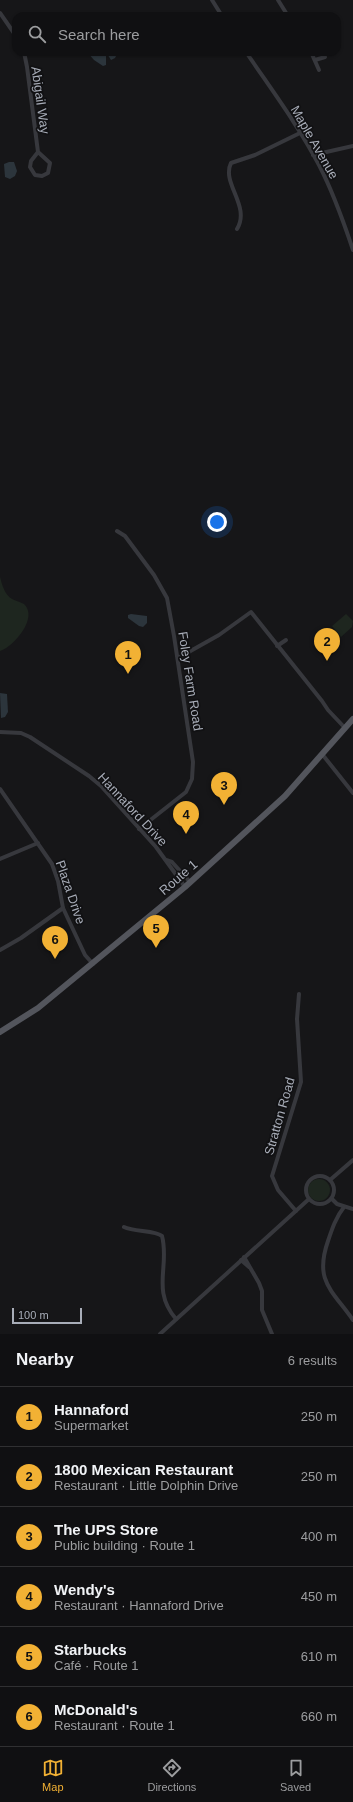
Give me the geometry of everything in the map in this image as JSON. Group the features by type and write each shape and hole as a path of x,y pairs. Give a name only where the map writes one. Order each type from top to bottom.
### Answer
{"main road":[{"name":"Route 1","path":"0,1032 28,1016 93,964 190,882 271,810 353,719"}],"street":[{"path":"212,0 220,12"},
{"path":"278,0 286,12"},
{"path":"0,13 12,30"},
{"name":"Abigail Way","path":"25,56 38,152 50,163 48,172 42,176 35,175 30,167 31,161 38,152"},
{"name":"Maple Avenue","path":"249,56 313,155 334,198 353,250"},
{"path":"312,56 319,70"},
{"path":"315,60 325,57"},
{"path":"237,229 240,222 241,213 231,180 229,167 231,163 255,155 300,133"},
{"path":"313,155 353,146"},
{"name":"Foley Farm Road","path":"117,531 125,536 164,590 168,603 178,658 193,757 192,779 183,795 139,829"},
{"path":"178,658 218,635 251,612 328,710 345,728"},
{"path":"277,646 286,640"},
{"name":"Hannaford Drive","path":"0,732 21,733 30,737 89,776 101,786 166,860 184,887"},
{"path":"322,754 353,793"},
{"name":"Plaza Drive","path":"0,789 38,843 54,869 63,908 85,955 93,964"},
{"path":"0,859 38,843"},
{"name":"Hannaford Drive","path":"166,860 172,862 190,882"},
{"path":"0,950 21,938 63,908"},
{"name":"Stratton Road","path":"296,1211 278,1190 272,1176 301,1082 297,1019 300,994"},
{"path":"330,1180 353,1160"},
{"path":"322,1176 330,1180 334,1187 332,1199 322,1204 312,1202 305,1190 309,1181 312,1178 322,1176"},
{"path":"160,1334 242,1258 309,1199"},
{"path":"332,1199 337,1204 353,1209"},
{"path":"344,1207 331,1232 322,1264 327,1285 353,1320"},
{"path":"124,1227 132,1230 157,1233 162,1236 164,1246 162,1288 176,1319"},
{"path":"242,1258 260,1285 262,1310 272,1334"}],"shaded area":[{"path":"90,56 106,56 106,65 103,66"},
{"path":"108,56 116,56 115,58 111,60"},
{"path":"14,162 17,171 15,176 10,179 5,177 4,164"},
{"path":"0,577 7,595 13,600 24,604 28,610 28,617 26,624 17,638 0,651"},
{"path":"346,614 353,621 352,627 341,637 332,626"},
{"path":"128,615 147,616 147,623 143,627 139,626 128,618"},
{"path":"0,693 7,694 8,712 5,717 1,718"},
{"path":"319,1179 327,1182 330,1190 327,1198 319,1201 311,1198 308,1190 311,1182"}],"place":[{"name":"1800 Mexican Restaurant","path":"327,661"},
{"name":"Hannaford","path":"128,674"},
{"name":"The UPS Store","path":"224,805"},
{"name":"Wendy's","path":"186,834"},
{"name":"Starbucks","path":"156,948"},
{"name":"McDonald's","path":"55,959"}]}
